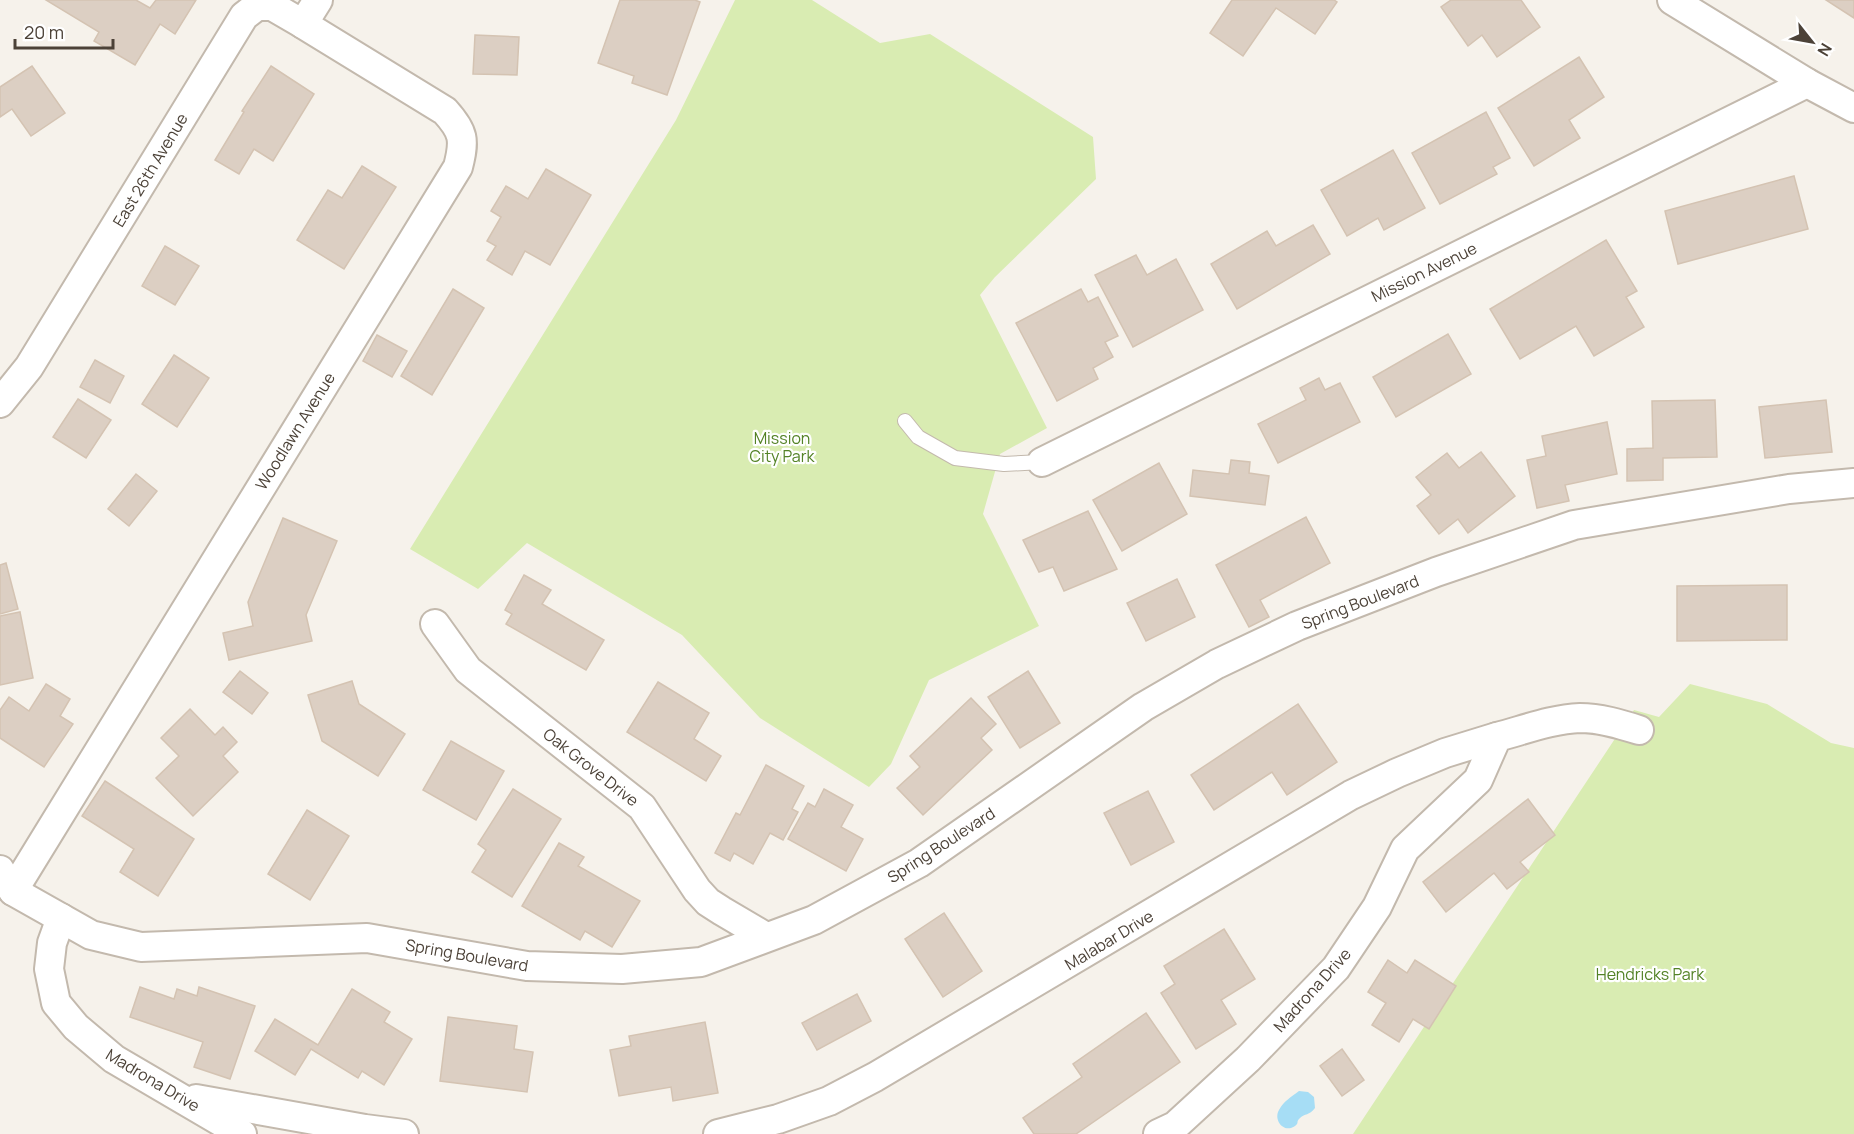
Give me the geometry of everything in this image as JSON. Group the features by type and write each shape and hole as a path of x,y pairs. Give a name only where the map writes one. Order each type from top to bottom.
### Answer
{"street":[{"path":"1672,0 1807,83 1854,108"},
{"name":"East 26th Avenue","path":"0,403 29,367 243,16 257,6 310,12"},
{"name":"Woodlawn Avenue","path":"6,881 458,167 463,147 462,135 457,124 445,111 310,12"},
{"name":"Mission Avenue","path":"1042,462 1807,83"},
{"name":"Spring Boulevard","path":"6,881 91,935 141,946 367,938 526,966 622,969 701,962 814,920 919,862 1143,707 1217,664 1297,626 1436,572 1574,525 1789,489 1854,483"},
{"name":"Oak Grove Drive","path":"435,624 468,670 642,807 697,890 708,902 766,938"},
{"path":"1497,737 1543,724 1580,718 1608,721 1640,730"},
{"name":"Malabar Drive","path":"718,1134 829,1101 875,1077 1352,795 1445,753 1497,737"},
{"name":"Madrona Drive","path":"1158,1134 1175,1126 1248,1059 1336,968 1377,907 1405,849 1478,780 1497,737"},
{"name":"Madrona Drive","path":"61,918 52,944 49,969 56,1003 75,1027 114,1059 242,1134"},
{"path":"179,1096 404,1134"}],"lane":[{"path":"905,421 918,437 955,458 1004,464 1042,462"}],"green space":[{"name":"Mission City Park","path":"735,0 812,0 880,43 930,34 1093,137 1096,179 995,277 980,295 1047,428 1000,454 983,514 1039,626 929,680 891,764 869,787 760,718 682,635 527,543 478,589 410,549 676,120"},
{"name":"Hendricks Park","path":"1690,684 1767,704 1831,743 1854,748 1854,1134 1353,1134 1634,710 1659,717"}],"water":[{"path":"1299,1091 1308,1092 1314,1097 1315,1108 1300,1118 1295,1126 1284,1127 1277,1118 1279,1110"}],"building":[{"path":"46,0 136,0 150,8 156,0 196,0 175,34 160,24 135,65 94,41 99,32"},
{"path":"620,0 695,0 700,2 667,95 632,83 634,76 598,63"},
{"path":"1232,0 1334,0 1337,2 1315,34 1276,8 1243,56 1210,33"},
{"path":"1451,0 1521,0 1540,27 1497,57 1482,35 1468,46 1441,7"},
{"path":"1826,0 1854,0 1854,18"},
{"path":"475,35 519,37 517,75 473,74"},
{"path":"1579,57 1604,97 1569,120 1580,138 1534,166 1498,108"},
{"path":"32,66 65,113 31,136 12,109 0,117 0,87"},
{"path":"271,66 314,94 273,161 254,149 239,174 215,160 244,112 242,111"},
{"path":"1486,112 1510,158 1493,167 1497,174 1440,204 1412,153"},
{"path":"1393,150 1425,208 1384,230 1378,218 1347,236 1321,190"},
{"path":"362,166 396,187 344,269 297,240 328,190 342,198"},
{"path":"546,169 591,195 550,265 525,251 512,275 487,260 496,246 487,241 501,217 491,211 506,186 528,199"},
{"path":"1794,176 1808,229 1678,264 1665,211"},
{"path":"1313,225 1330,254 1237,309 1211,264 1267,231 1276,246"},
{"path":"1606,240 1637,291 1626,297 1644,327 1594,356 1576,326 1520,359 1490,309"},
{"path":"165,246 199,266 175,305 142,286"},
{"path":"1136,255 1147,275 1176,259 1203,310 1133,347 1095,275"},
{"path":"453,289 484,308 432,395 401,376"},
{"path":"1081,289 1088,302 1098,297 1118,336 1105,342 1113,357 1093,368 1098,379 1057,401 1016,323"},
{"path":"1448,334 1471,374 1396,417 1373,377"},
{"path":"377,335 407,351 392,377 363,361"},
{"path":"174,355 209,378 177,427 142,404"},
{"path":"95,360 124,376 110,403 80,387"},
{"path":"1319,378 1325,390 1340,383 1360,422 1278,463 1258,424 1306,400 1300,388"},
{"path":"78,399 111,420 86,458 53,437"},
{"path":"1715,400 1717,457 1663,458 1663,480 1627,481 1627,449 1653,448 1652,401"},
{"path":"1826,400 1832,452 1765,458 1759,407"},
{"path":"1607,422 1617,474 1565,485 1569,501 1537,508 1527,460 1546,456 1542,436"},
{"path":"1481,452 1515,496 1468,533 1458,519 1439,534 1417,506 1431,495 1416,477 1447,453 1459,468"},
{"path":"1231,460 1250,462 1249,473 1269,476 1265,505 1190,496 1193,470 1229,474"},
{"path":"1159,463 1187,514 1122,551 1093,500"},
{"path":"136,474 157,491 129,526 108,509"},
{"path":"1088,511 1117,569 1064,591 1053,567 1039,572 1023,540"},
{"path":"1306,517 1330,563 1260,600 1269,617 1249,627 1216,565"},
{"path":"283,518 337,541 306,615 312,641 229,660 223,633 253,626 248,602"},
{"path":"6,563 18,609 0,614 0,565"},
{"path":"524,575 551,590 542,604 604,640 586,670 506,624 512,614 505,610"},
{"path":"1177,579 1195,617 1146,641 1127,603"},
{"path":"1787,585 1787,640 1677,641 1677,586"},
{"path":"20,612 33,678 0,685 0,616"},
{"path":"240,671 268,693 252,714 223,692"},
{"path":"1028,671 1060,723 1020,748 988,697"},
{"path":"352,681 359,704 405,734 378,776 322,741 308,695"},
{"path":"658,682 709,713 694,739 721,756 706,781 627,732"},
{"path":"46,684 70,699 60,716 73,724 44,767 0,738 0,710 9,697 29,711"},
{"path":"971,698 996,724 981,738 992,750 923,815 897,788 920,767 910,756"},
{"path":"1298,704 1337,762 1287,795 1272,772 1214,810 1191,775"},
{"path":"190,709 215,735 223,727 237,742 223,756 238,772 193,816 156,778 179,756 161,738"},
{"path":"451,741 504,771 476,820 423,790"},
{"path":"766,765 804,786 792,809 798,812 783,840 770,833 753,864 734,853 730,861 715,853 736,813 740,815"},
{"path":"105,781 194,839 158,896 120,872 134,849 82,816"},
{"path":"513,789 561,819 512,897 472,872 486,850 478,844"},
{"path":"824,789 853,805 841,827 863,839 846,871 788,839 808,803 815,807"},
{"path":"1148,791 1174,842 1131,865 1104,813"},
{"path":"1528,799 1555,835 1520,862 1529,872 1507,889 1494,873 1446,912 1423,882"},
{"path":"307,810 349,836 310,900 268,874"},
{"path":"559,843 584,857 578,866 640,901 612,947 585,931 580,940 522,906"},
{"path":"944,913 982,971 943,997 905,939"},
{"path":"1224,929 1255,979 1221,1000 1236,1024 1196,1049 1161,993 1175,984 1164,966"},
{"path":"1388,960 1407,973 1415,960 1456,986 1429,1029 1413,1019 1399,1042 1372,1025 1386,1003 1368,992"},
{"path":"140,987 174,999 177,989 197,996 199,987 255,1006 230,1079 194,1067 203,1042 130,1017"},
{"path":"352,989 390,1012 384,1022 412,1039 384,1085 362,1071 358,1078 311,1049 295,1075 255,1051 275,1019 318,1045"},
{"path":"857,994 871,1021 817,1050 802,1023"},
{"path":"1146,1013 1180,1062 1076,1134 1034,1134 1023,1118 1082,1077 1073,1064"},
{"path":"448,1017 517,1026 514,1049 533,1052 527,1092 440,1081"},
{"path":"705,1022 718,1093 673,1101 671,1087 619,1096 610,1050 631,1046 629,1036"},
{"path":"1342,1049 1364,1080 1342,1096 1320,1066"}]}
